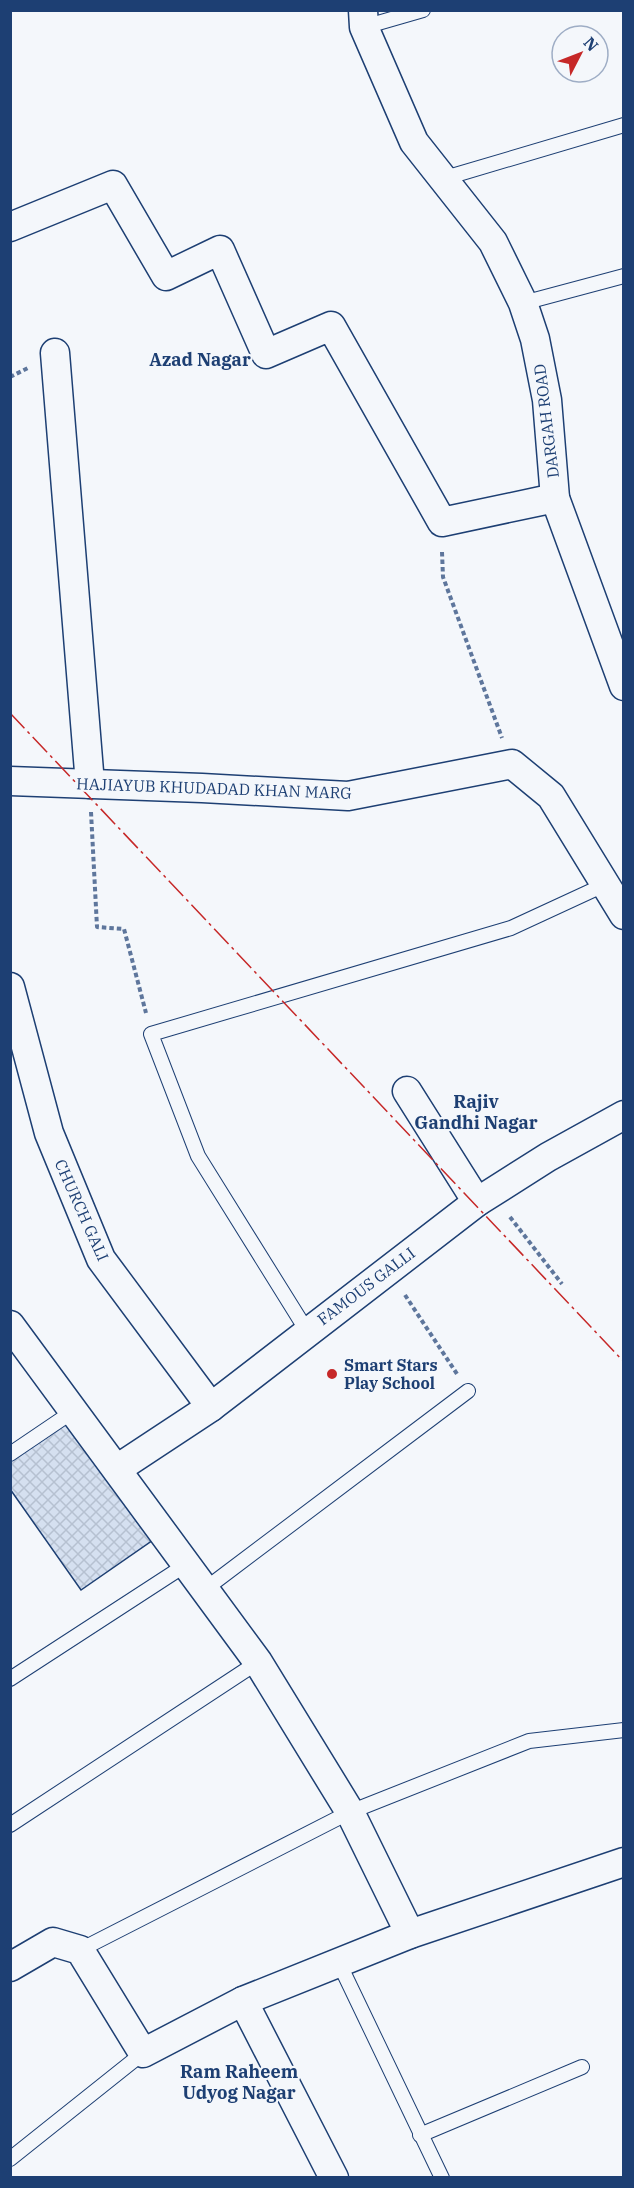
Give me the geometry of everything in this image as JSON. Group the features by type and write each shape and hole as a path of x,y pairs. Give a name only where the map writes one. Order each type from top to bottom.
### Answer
{"street":[{"name":"DARGAH ROAD","path":"363,19 414,142 445,178 493,242 523,303 535,339 547,400 555,498 624,686"},
{"path":"10,227 113,185 166,276 220,250 266,354 332,326 442,522 555,498"},
{"path":"55,353 90,784"},
{"path":"512,764 551,796 624,915"},
{"name":"HAJIAYUB KHUDADAD KHAN MARG","path":"10,781 348,796 512,764"},
{"name":"CHURCH GALI","path":"10,987 49,1133 101,1259 211,1407"},
{"path":"406,1091 484,1197"},
{"name":"FAMOUS GALLI","path":"117,1469 211,1407 484,1197 548,1157 624,1115"},
{"path":"10,1324 258,1662 350,1812 410,1934"},
{"path":"10,1967 53,1942 80,1950 143,2053 243,2001 410,1934 624,1862"},
{"path":"243,2001 334,2178"}],"lane":[{"path":"363,19 423,10"},
{"path":"445,178 624,125"},
{"path":"523,303 624,276"},
{"path":"307,1331 198,1156 152,1034 511,928 604,885"},
{"path":"204,1590 468,1391"},
{"path":"10,1454 75,1410"},
{"path":"10,1680 187,1564"},
{"path":"10,1825 258,1662"},
{"path":"80,1950 350,1812 529,1741 624,1730"},
{"path":"339,1963 441,2178"},
{"path":"10,2160 143,2053"},
{"path":"420,2135 582,2067"}],"path":[{"path":"442,522 443,577 512,764"},
{"path":"90,784 96,927 124,929 152,1034"},
{"path":"484,1197 562,1284"},
{"path":"388,1269 468,1391"}],"building":[{"path":"69,1420 153,1540 81,1590 10,1489 10,1461"}],"power":[{"path":"10,713 624,1362"}],"place":[{"name":"Smart Stars Play School","path":"332,1374"}],"district":[{"name":"Azad Nagar","path":"200,360"},
{"name":"Rajiv Gandhi Nagar","path":"476,1112"},
{"name":"Ram Raheem Udyog Nagar","path":"239,2082"}]}
